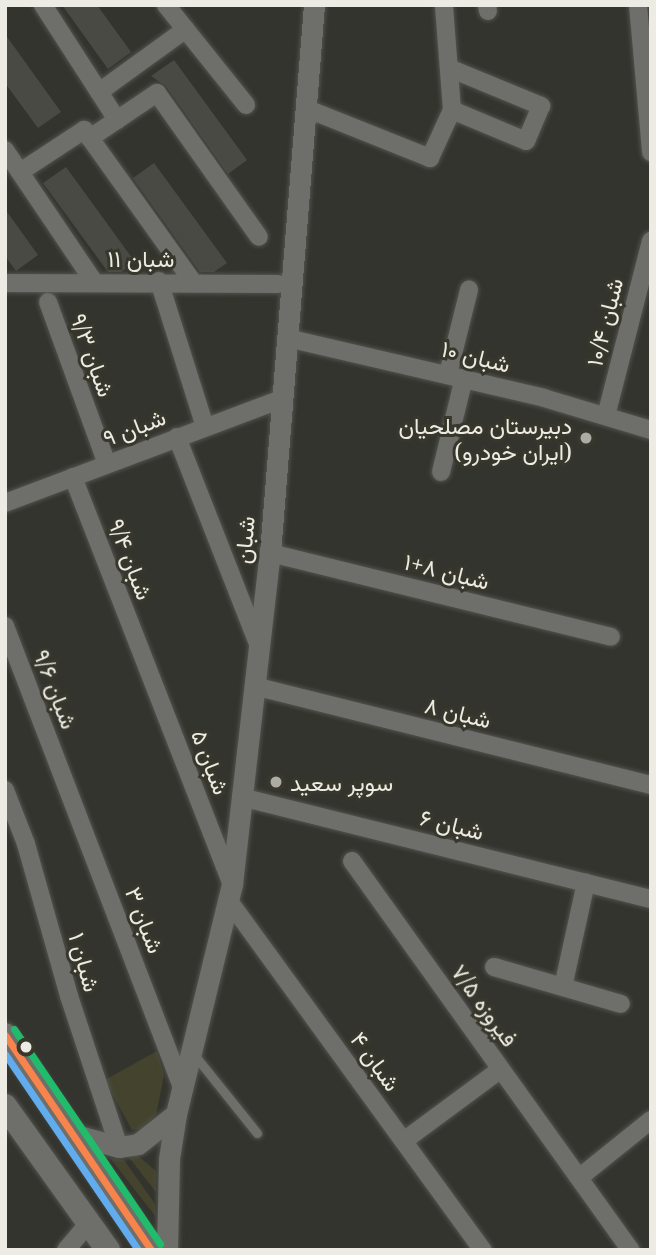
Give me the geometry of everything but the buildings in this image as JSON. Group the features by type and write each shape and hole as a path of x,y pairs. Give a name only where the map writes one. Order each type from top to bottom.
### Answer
{"main road":[{"path":"5,1035 151,1250"},
{"path":"5,1106 108,1250"}],"street":[{"path":"43,5 117,120"},
{"path":"166,5 246,105"},
{"name":"شبان","path":"167,1250 169,1159 176,1114 230,892 270,553 314,5"},
{"path":"305,108 429,158 452,110 444,5"},
{"path":"639,5 651,152"},
{"path":"99,92 186,29"},
{"path":"449,68 541,106 526,141 452,110"},
{"path":"90,138 157,93 260,237"},
{"path":"20,172 84,130 193,282"},
{"path":"5,150 94,282"},
{"name":"۱۰/۴ شبان","path":"606,416 651,241"},
{"path":"159,281 205,427"},
{"name":"۱۱ شبان","path":"5,283 159,281 278,284"},
{"path":"441,472 469,290"},
{"name":"۹/۳ شبان","path":"48,302 107,464"},
{"name":"۱۰ شبان","path":"287,338 456,376 651,430"},
{"name":"۹ شبان","path":"6,501 281,399"},
{"path":"177,437 258,644"},
{"name":"۹/۴ شبان","path":"73,477 144,658"},
{"name":"۱+۸ شبان","path":"270,553 611,637"},
{"name":"۹/۶ شبان","path":"5,626 62,771"},
{"name":"۵ شبان","path":"144,658 230,892"},
{"name":"۸ شبان","path":"254,686 651,785"},
{"name":"۳ شبان","path":"62,771 182,1087"},
{"name":"۱ شبان","path":"5,790 26,844 69,996 119,1147"},
{"name":"۶ شبان","path":"241,797 651,899"},
{"name":"۷/۵ فیروزه","path":"352,862 631,1250"},
{"path":"563,987 586,882"},
{"name":"۴ شبان","path":"230,892 483,1250"},
{"path":"494,967 621,1003"},
{"path":"404,1140 501,1069"},
{"path":"72,1135 119,1147 138,1144 176,1114"},
{"path":"580,1177 648,1130"},
{"path":"66,1250 89,1223"}],"lane":[{"path":"191,1050 257,1133"}],"green space":[{"path":"157,1051 164,1075 156,1115 141,1129 132,1130 105,1080"},
{"path":"127,1155 137,1155 156,1171 156,1192"},
{"path":"110,1158 124,1160 155,1204 156,1217"}],"transit line":[{"path":"14,1029 160,1244"},
{"path":"5,1035 151,1250"},
{"path":"5,1054 138,1250"}],"place":[{"name":"دبیرستان مصلحیان (ایران خودرو)","path":"586,438"},
{"name":"سوپر سعید","path":"276,782"}]}
